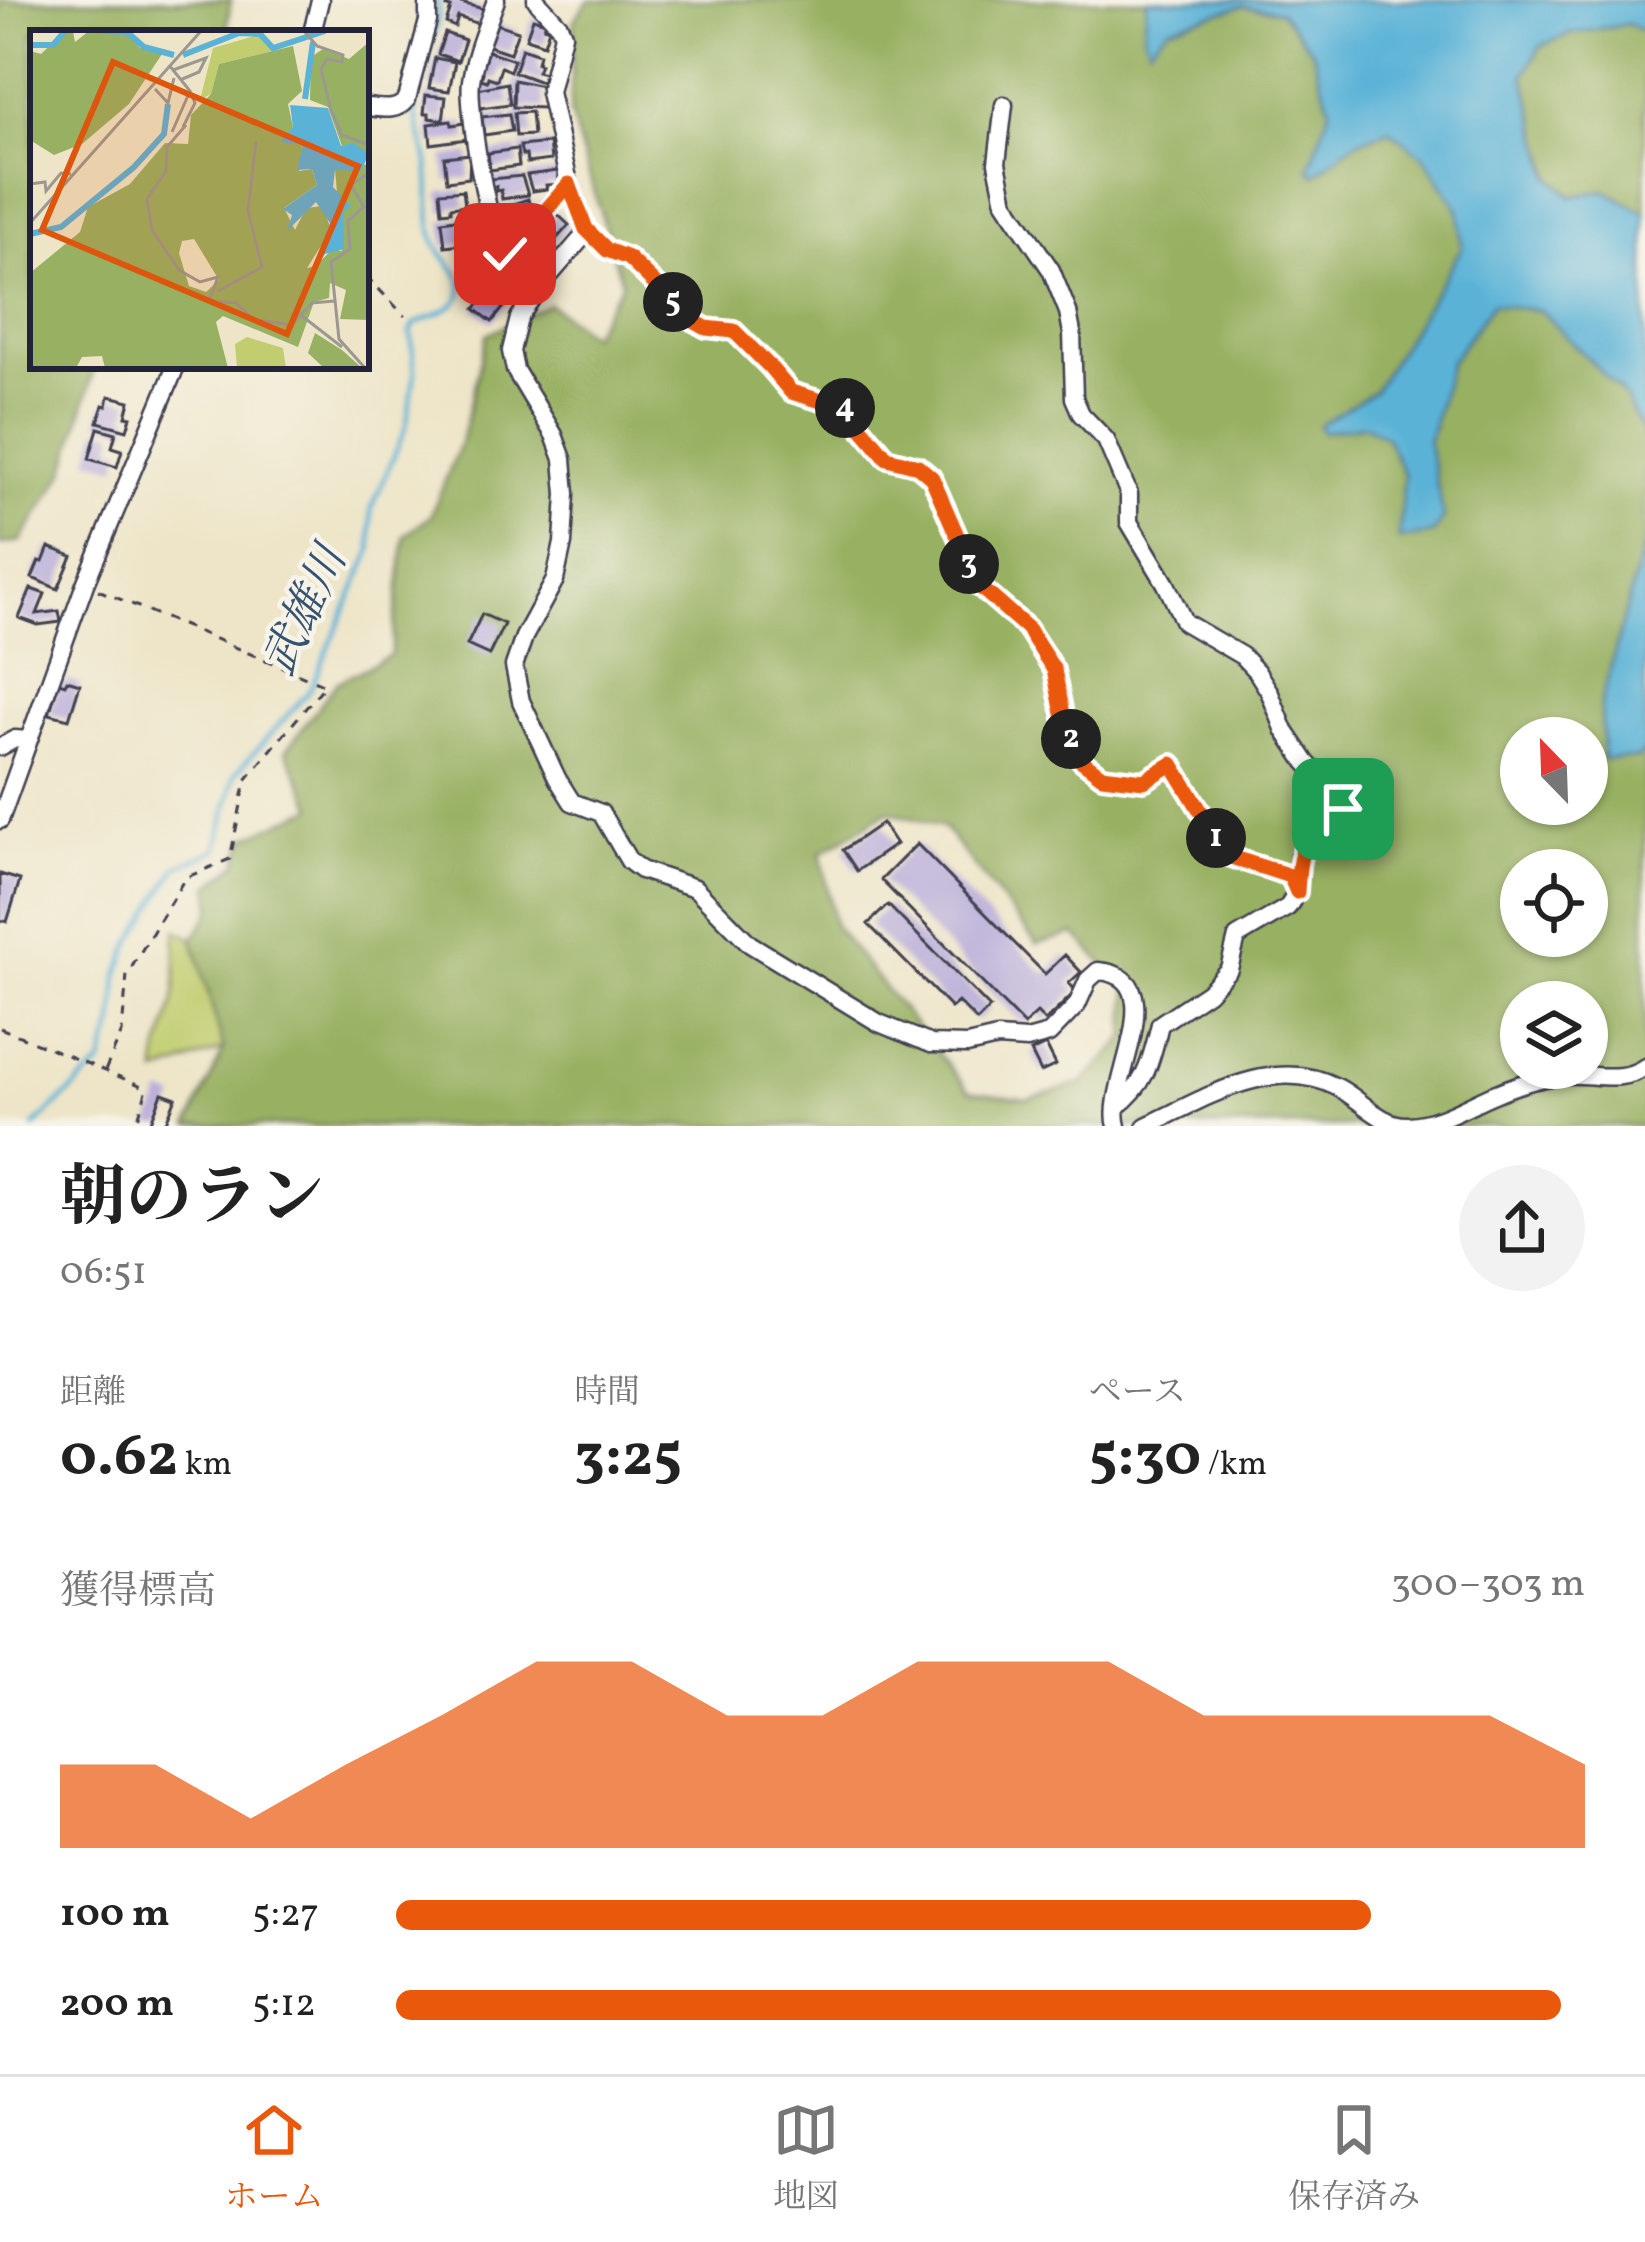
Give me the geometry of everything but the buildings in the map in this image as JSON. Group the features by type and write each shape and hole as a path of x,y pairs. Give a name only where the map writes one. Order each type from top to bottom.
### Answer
{"street":[{"path":"313,30 320,0"},
{"path":"369,107 393,109 407,99 428,21 428,0"},
{"path":"496,0 470,85 489,212 498,246 505,254 569,184"},
{"path":"536,0 560,25 562,34 549,92 569,184 586,229 518,319 511,351 515,370 554,434 563,459 564,527 555,580 524,637 514,667 521,701 557,778 572,802 601,813 629,861 641,870 695,888 750,944 879,1023 931,1044 967,1046 1049,1034 1077,1005 1088,980 1098,971 1115,972 1128,983 1135,1000 1116,1116"},
{"path":"1004,105 997,163 1005,202 1052,270 1072,333 1074,398 1081,415 1106,440 1129,494 1129,522 1184,622 1242,656 1257,672 1285,730 1306,762 1338,796 1343,809 1340,823 1309,839 1299,857 1297,892 1288,907 1237,937 1229,969 1208,992 1160,1024 1148,1072 1116,1116"},
{"path":"0,820 86,584 175,369"},
{"path":"0,747 15,739 27,740"},
{"path":"1146,1126 1225,1090 1282,1074 1336,1086 1385,1120 1414,1125 1437,1120 1528,1080 1566,1074 1621,1078 1645,1067"}],"path":[{"path":"586,229 607,250 628,258 692,320 706,328 734,331 791,392 845,408 887,458 918,466 932,478 979,586 1027,628 1054,670 1067,733 1082,761 1102,776 1144,781 1172,764 1228,856 1290,876 1297,892"},
{"path":"369,279 405,316"},
{"path":"86,584 325,685 246,780 230,859 185,878 127,975 122,1032 106,1071"},
{"path":"0,1028 147,1088 136,1126"}],"green space":[{"path":"0,0 231,0 226,30 30,30 30,369 94,369 66,470 21,541 0,545"},
{"path":"589,0 1147,0 1144,35 1242,6 1280,11 1312,51 1330,108 1315,174 1357,141 1390,130 1424,156 1459,210 1462,248 1374,391 1319,425 1322,432 1364,425 1386,437 1404,475 1399,538 1444,518 1428,443 1450,362 1492,304 1541,311 1623,394 1642,430 1645,539 1601,703 1638,758 1645,749 1645,1126 189,1126 224,1049 193,939 212,910 210,886 237,864 246,838 314,807 286,751 335,684 391,655 405,535 430,517 461,442 487,334 549,304 590,335 622,283 570,113 574,20","holes":["888,811 943,827 1037,944 1075,934 1128,990 1126,1038 1082,1084 1028,1099 969,1091 835,927 821,853"]},
{"path":"1627,24 1645,32 1645,213 1605,190 1573,197 1552,177 1524,75 1541,46 1570,34"},
{"path":"177,930 193,939 224,1049 157,1074 176,988"}],"water":[{"path":"1147,0 1645,0 1645,32 1627,24 1570,34 1541,46 1524,75 1551,177 1572,197 1605,190 1645,213 1645,444 1623,394 1541,311 1492,304 1450,362 1428,443 1444,518 1433,534 1399,539 1404,475 1386,437 1364,425 1322,432 1319,425 1374,391 1462,248 1459,210 1424,156 1390,130 1357,141 1315,174 1309,169 1330,108 1312,51 1280,11 1242,6 1169,27 1149,47 1144,35"},
{"path":"1645,539 1645,749 1638,758 1608,759 1608,717 1602,717 1601,703"}],"waterway":[{"name":"武雄川","path":"424,67 438,20 438,0"},
{"name":"武雄川","path":"34,1126 102,1063 114,1023 118,976 130,945 177,867 217,850 235,774 310,690 372,550 371,510 406,427 415,373 411,332 415,324 453,305 462,288 434,237 428,163 414,100"}],"route":[{"path":"505,254 569,184 586,229 607,250 628,258 692,320 706,328 734,331 791,392 845,408 887,458 918,466 932,478 979,586 1027,628 1054,670 1067,733 1082,761 1102,776 1144,781 1172,764 1228,856 1290,876 1297,892 1299,857 1309,839 1340,823 1343,809"}]}
